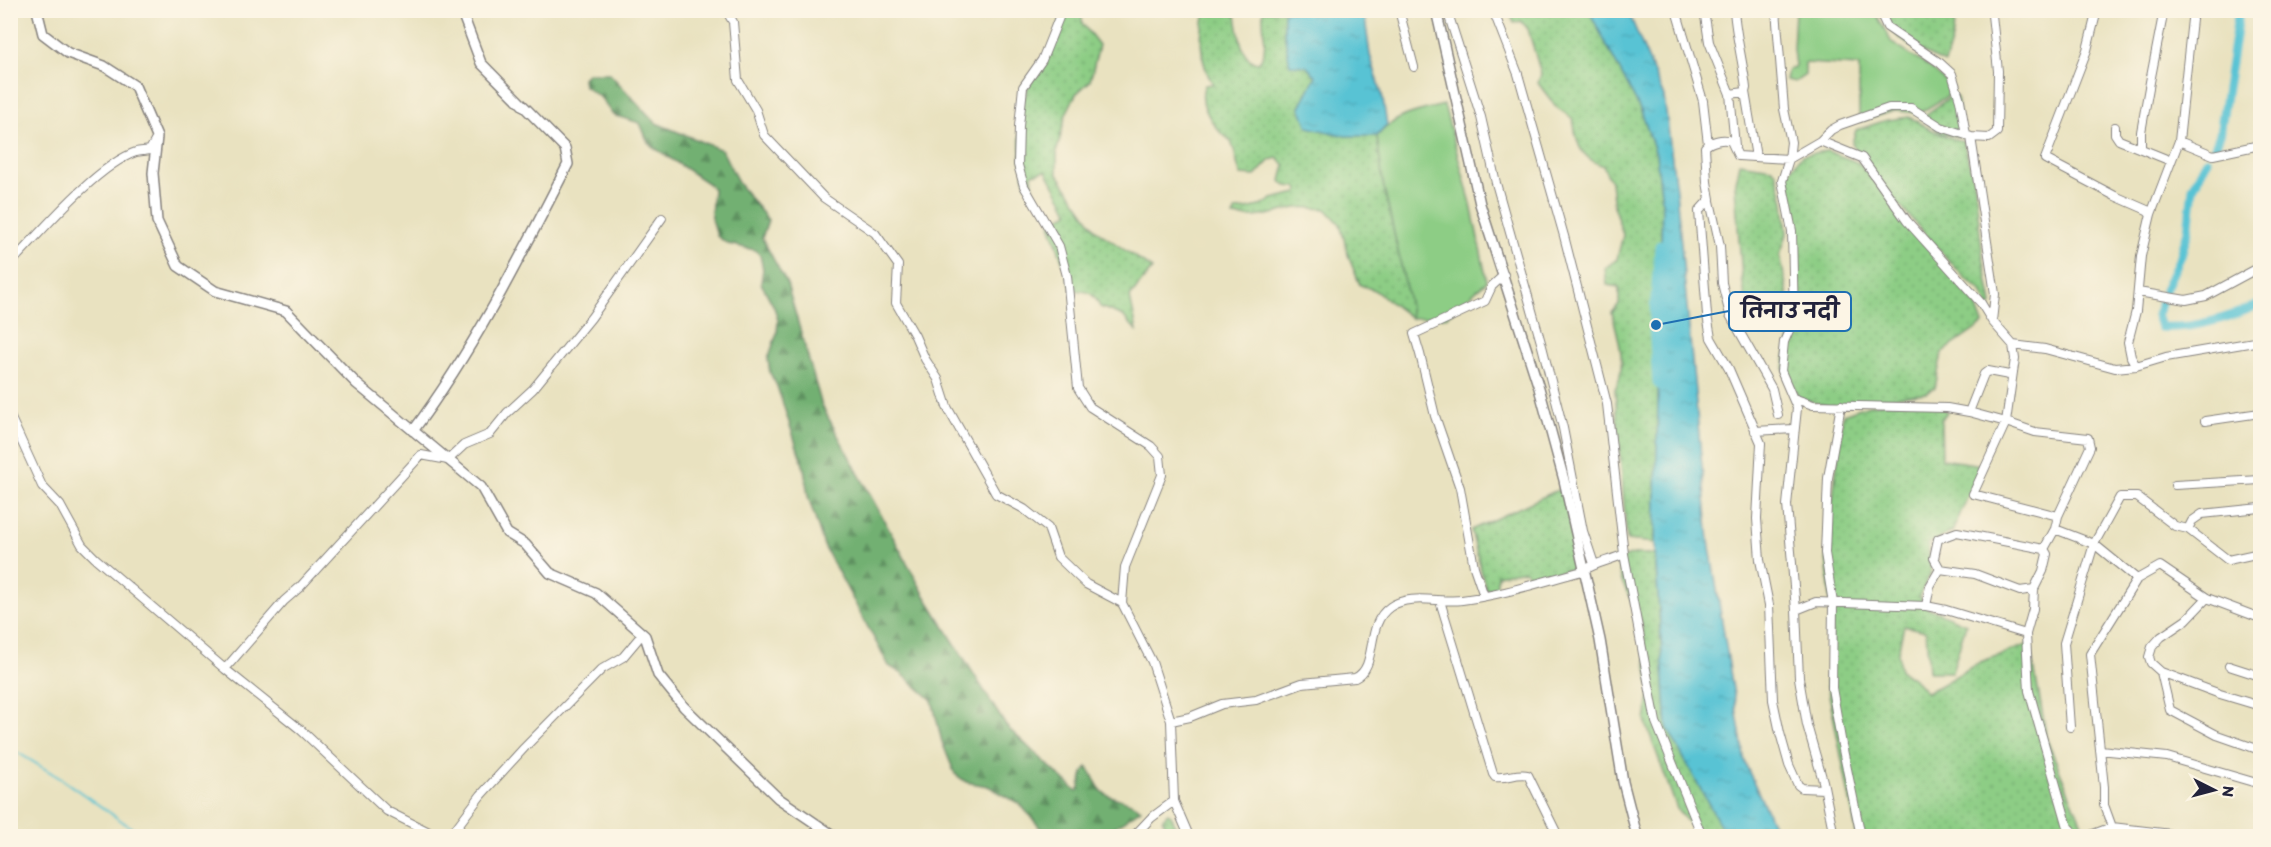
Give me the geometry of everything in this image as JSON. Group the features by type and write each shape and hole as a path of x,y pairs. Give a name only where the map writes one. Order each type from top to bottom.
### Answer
{"street":[{"path":"37,10 43,34 68,53 104,66 135,86 158,137 153,173 157,221 178,266 215,291 286,311 357,384 481,487 507,533 525,544 550,573 596,593 645,636 658,675 684,707 778,798 834,837"},
{"path":"413,431 444,389 505,286 568,164 566,147 481,63 461,10"},
{"path":"726,10 733,22 738,80 756,110 764,135 824,198 875,233 898,265 896,303 938,379 947,407 996,494 1024,509 1048,528 1058,557 1086,584 1122,603"},
{"path":"1062,10 1042,60 1023,87 1018,165 1024,186 1059,246 1067,276 1078,388 1090,407 1152,446 1160,456 1161,475 1125,567 1122,603 1152,662 1171,721 1174,801 1189,837"},
{"path":"1398,10 1414,68"},
{"path":"1436,10 1480,204 1539,388 1564,480 1600,640 1623,782 1637,837"},
{"path":"1447,10 1481,117 1487,150 1542,346 1563,428 1583,531 1594,564"},
{"path":"1493,10 1518,75 1564,236 1606,404 1624,554 1656,722 1702,837"},
{"path":"1676,10 1703,101 1708,144 1705,147 1710,201 1720,246 1722,283 1730,315 1772,389 1778,415"},
{"path":"1704,10 1709,42 1730,94 1735,147 1738,156 1789,159 1820,141 1840,125 1890,108 1911,108 1941,127 1968,136 1989,138 1997,132 1998,71 1993,10"},
{"path":"1734,10 1736,35 1743,57 1745,92 1756,157"},
{"path":"1776,10 1784,109 1791,142 1789,159 1782,181 1792,231 1794,319 1784,342 1781,371 1797,408 1787,505 1799,678 1807,725 1834,837"},
{"path":"1879,10 1887,27 1940,63 1952,74 1968,136 1995,294 1992,321"},
{"path":"2097,10 2087,50 2045,159 2151,214"},
{"path":"2141,149 2141,132 2164,10"},
{"path":"2136,366 2131,357 2128,342 2138,292 2141,256 2151,214 2179,141 2193,10"},
{"path":"1730,94 1745,92"},
{"path":"2115,128 2119,141 2172,161"},
{"path":"10,264 74,198 110,166 136,152 150,150 158,137"},
{"path":"1708,144 1726,139 1731,141 1735,147"},
{"path":"1820,141 1862,158 1907,220 1982,303 1992,321 2013,345 2015,359 2006,422 1973,494 2058,516"},
{"path":"2179,141 2213,155 2260,145"},
{"path":"1710,201 1698,211 1711,338 1729,369 1761,443 1757,519 1760,560 1769,605 1775,711 1789,765 1798,785 1802,788 1824,789"},
{"path":"448,460 464,446 490,434 507,413 533,389 591,318 662,218"},
{"path":"2138,292 2186,300 2206,296 2260,267"},
{"path":"1484,596 1474,567 1460,488 1435,416 1413,334 1485,301 1492,286 1504,275"},
{"path":"2013,345 2045,349 2115,368 2136,366 2166,357 2260,341"},
{"path":"1969,412 1984,374 1988,371 2009,375 2013,372"},
{"path":"1793,398 1813,405 1947,408 2006,422 2034,432 2088,438 2090,447 2058,516 2055,529 2044,549"},
{"path":"1841,405 1828,478 1826,563 1833,603 1832,688 1861,837"},
{"path":"2205,421 2260,413"},
{"path":"10,416 42,486 60,505 82,545 95,558 225,669 301,730 387,812 437,837"},
{"path":"1755,431 1794,429"},
{"path":"225,669 284,601 300,587 421,455 448,460"},
{"path":"2175,485 2260,480"},
{"path":"2070,727 2064,643 2094,544 2120,497 2137,497 2175,526 2188,529 2228,560 2260,553"},
{"path":"2188,529 2192,521 2202,514 2260,508"},
{"path":"2055,529 2094,544 2137,579"},
{"path":"1940,569 1934,558 1938,539 1957,532 2044,549 2047,554 2043,571 2034,589 2033,609 2026,634 2029,691 2068,827 2076,835 2086,837 2112,827 2188,837"},
{"path":"1171,721 1190,717 1222,704 1256,700 1302,683 1360,676 1366,667 1376,623 1387,608 1404,601 1440,601 1484,596 1583,571 1594,564 1612,561 1624,554"},
{"path":"2112,827 2104,805 2090,654 2137,579 2160,566 2207,598 2260,618"},
{"path":"1926,606 1930,586 1940,569"},
{"path":"1940,569 1975,574 2020,591 2034,589"},
{"path":"2207,598 2187,620 2161,637 2152,647 2149,657 2151,663 2161,672 2260,706"},
{"path":"1440,601 1493,774 1500,778 1522,773 1528,775 1558,837"},
{"path":"1796,610 1816,603 1926,606 2026,634"},
{"path":"450,837 481,795 524,748 602,669 623,657 639,638 645,636"},
{"path":"2229,666 2260,676"},
{"path":"2161,672 2170,710 2217,735 2260,750"},
{"path":"2100,750 2166,757 2260,784"},
{"path":"1134,837 1151,818 1174,801"}],"green space":[{"path":"1874,10 1892,43 1929,67 1953,88 1946,97 1920,113 1894,111 1859,122 1859,66 1805,63 1805,75 1795,82 1786,80 1788,69 1795,67 1793,49 1795,11"},
{"path":"1887,10 1952,11 1953,31 1945,63 1907,44 1899,37 1888,20"},
{"path":"1064,11 1082,11 1082,23 1099,45 1090,81 1076,94 1066,114 1057,150 1057,173 1096,230 1152,269 1130,297 1137,331 1123,316 1100,307 1090,293 1072,290 1050,224 1069,212 1046,171 1032,174 1033,186 1026,185 1020,148 1022,109 1029,85 1050,54"},
{"path":"1206,11 1227,11 1236,16 1244,50 1251,60 1257,63 1264,53 1265,46 1263,11 1284,11 1284,32 1306,66 1316,76 1300,107 1345,136 1377,136 1383,183 1411,318 1374,290 1360,285 1349,258 1340,224 1326,209 1300,207 1258,217 1233,216 1236,210 1263,205 1272,199 1297,193 1299,190 1296,187 1286,186 1281,181 1285,165 1277,158 1270,160 1255,176 1241,175 1231,142 1221,133 1209,116 1204,104 1203,91 1205,85 1213,84 1205,67 1201,39"},
{"path":"1509,11 1589,11 1641,111 1656,154 1662,200 1655,543 1627,540 1615,389 1619,381 1621,362 1619,341 1612,313 1619,304 1619,287 1607,285 1605,268 1617,259 1623,235 1614,208 1611,182 1603,166 1588,158 1580,148 1573,119 1556,107 1538,83 1541,74 1528,29 1521,21 1514,23"},
{"path":"588,73 609,73 656,123 722,150 739,184 768,220 762,238 787,284 822,406 924,594 1006,726 1076,791 1079,790 1083,773 1087,767 1104,793 1132,803 1141,809 1115,827 1110,836 1047,836 1020,804 988,786 966,782 955,774 942,742 932,700 901,673 889,666 824,546 808,496 804,468 777,386 770,373 768,359 777,333 778,320 761,283 763,269 760,255 755,250 728,244 717,236 711,216 713,189 709,184 653,147 648,142 640,123 613,115 601,98 584,86 583,78"},
{"path":"1953,95 1957,98 1963,137 1942,133 1921,118"},
{"path":"1444,105 1470,200 1487,281 1446,317 1411,318 1383,183 1377,136 1399,119"},
{"path":"1909,117 1941,134 1963,141 1975,185 1982,251 1992,304 1989,308 1980,290 1964,277 1915,223 1863,163 1852,143 1856,130 1887,120"},
{"path":"1827,151 1859,163 1976,305 1983,324 1942,353 1935,388 1926,393 1855,402 1835,408 1799,398 1784,369 1786,353 1800,308 1796,240 1787,174 1802,155"},
{"path":"1740,163 1772,168 1776,172 1784,201 1787,234 1780,255 1792,317 1774,335 1764,335 1747,308 1742,278 1735,187"},
{"path":"1919,399 1938,403 1947,412 1941,420 1942,459 1982,465 1952,532 1928,544 1931,573 1919,596 1928,608 1966,624 1952,672 1929,672 1926,631 1904,626 1898,652 1900,670 1913,678 1927,693 1980,662 2030,644 2047,740 2087,836 1857,836 1826,679 1830,667 1832,617 1826,556 1843,414 1869,405"},
{"path":"1562,488 1577,561 1573,569 1530,577 1525,570 1498,575 1496,588 1486,590 1471,530"},
{"path":"1634,554 1655,554 1667,727 1726,836 1694,836 1693,829 1677,809 1645,721 1650,690 1641,620 1622,582 1617,560"},
{"path":"1168,813 1180,836 1168,836 1163,818"}],"water":[{"path":"1284,11 1364,11 1370,55 1382,94 1387,125 1377,136 1345,136 1308,127 1300,107 1316,76 1306,66 1290,65 1284,32"},
{"path":"1589,11 1628,11 1664,97 1676,190 1709,541 1745,763 1778,836 1726,836 1667,727 1655,550 1662,200 1656,154 1641,111"}],"waterway":[{"path":"2215,147 2220,134 2239,10"},
{"path":"2165,290 2181,255 2188,231 2193,188 2207,160"},
{"path":"1660,382 1656,325 1662,247"},
{"path":"2161,304 2157,315 2161,327 2212,322 2260,304"},
{"path":"10,748 60,778 143,836"}],"place":[{"name":"तिनाउ नदी","path":"1656,325"}]}
